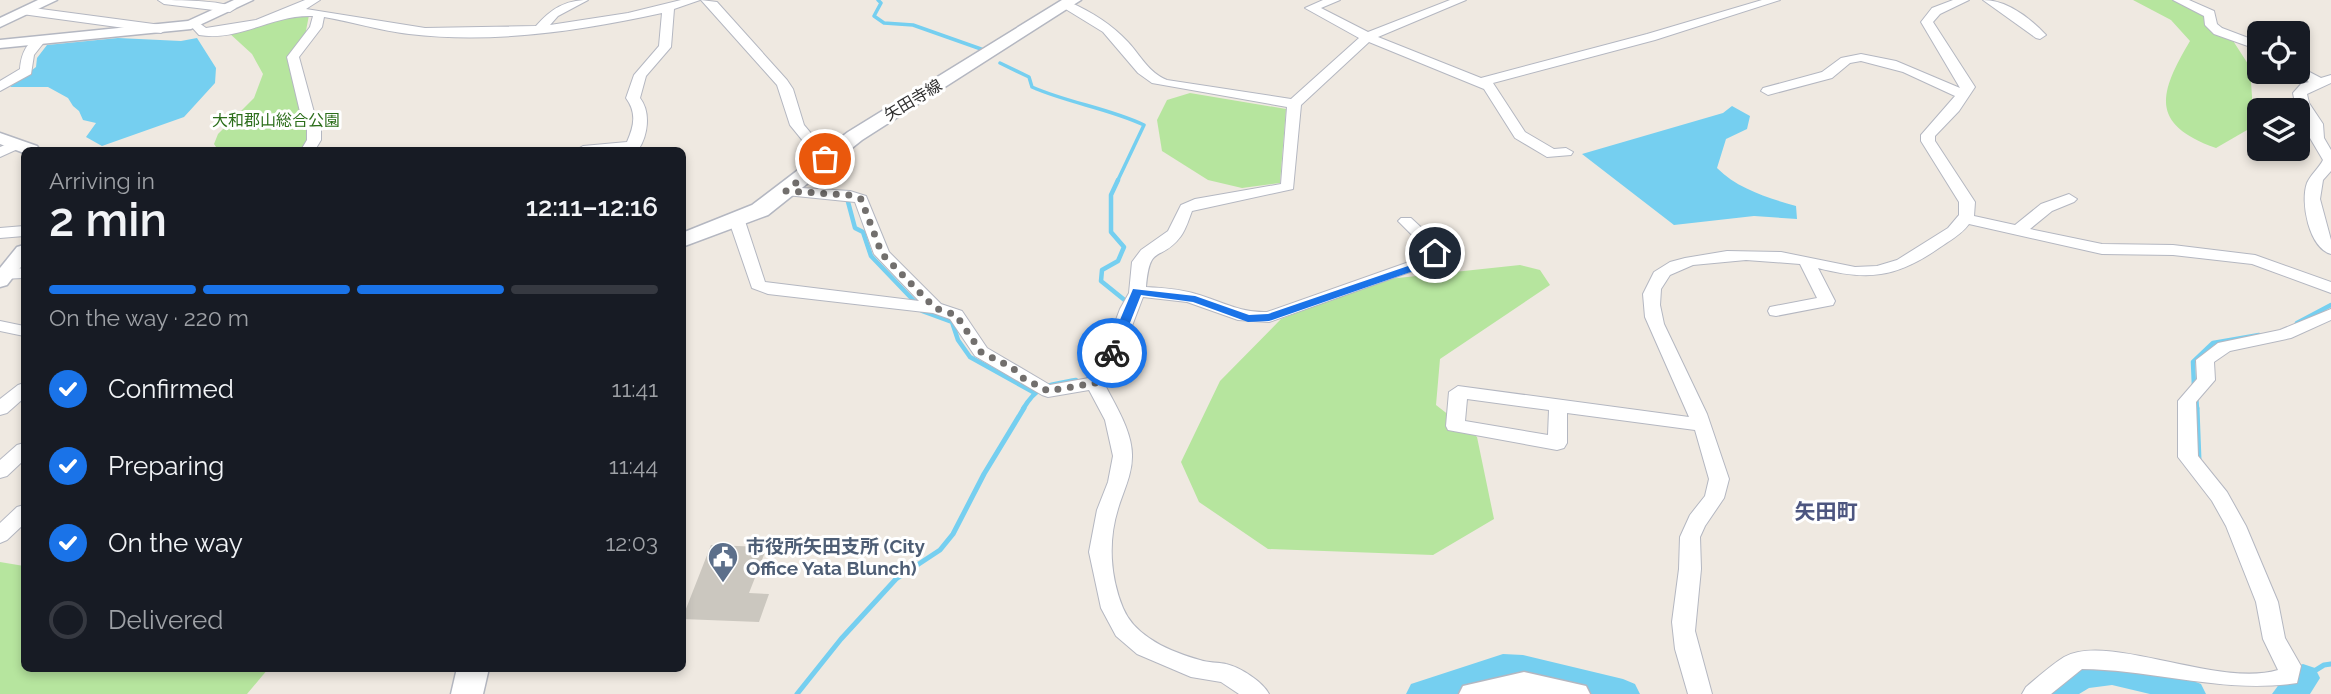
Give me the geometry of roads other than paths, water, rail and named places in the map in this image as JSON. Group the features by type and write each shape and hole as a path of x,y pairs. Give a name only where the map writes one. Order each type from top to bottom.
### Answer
{"main road":[{"name":"矢田寺線","path":"686,239 760,209 876,123 1069,3"},
{"path":"467,694 472,672"}],"street":[{"path":"0,23 50,0"},
{"path":"164,0 230,8"},
{"path":"0,44 195,24 246,0"},
{"path":"195,24 199,31 211,32 264,22 293,12 314,0"},
{"path":"540,29 554,13 582,0"},
{"path":"293,12 425,32 540,29 694,0"},
{"path":"707,0 722,12 741,38 786,88 791,111 800,130 825,159"},
{"path":"722,12 730,0"},
{"path":"1334,0 1311,8 1367,37 1489,86 1520,135 1552,154 1566,152"},
{"path":"737,220 758,285 768,289 924,307 956,315 981,352 1013,368 1021,377 1039,388 1048,391 1095,383 1110,360 1137,291 1140,262 1147,253 1175,233 1186,208 1288,186 1294,104 1367,37 1460,0"},
{"path":"1481,82 1651,37 1774,0"},
{"path":"1989,0 2009,11 2040,35"},
{"path":"2179,0 2210,14 2211,25 2218,31 2247,42"},
{"path":"1700,694 1686,644 1683,621 1690,568 1690,537 1709,508 1719,477 1702,425 1655,322 1651,296 1654,283 1663,272 1695,260 1776,256 1859,272 1892,268 1956,230 1966,219 1967,202 1928,141 1933,129 1968,87 1927,22 1936,11 1959,1"},
{"path":"1069,3 1087,13 1127,48 1146,76 1164,83 1294,104"},
{"path":"632,147 640,128 641,111 634,102 635,90 640,75 665,47 668,7"},
{"path":"26,11 161,29"},
{"path":"310,147 314,140 314,126 308,116 293,57 316,26 319,14"},
{"path":"0,87 26,71 28,54 39,41"},
{"path":"1768,91 1827,75 1834,72 1842,62 1861,58 1889,64 1964,95"},
{"path":"2325,80 2302,90 2301,98 2314,120 2317,138 2330,160 2330,164 2317,175 2311,197 2318,235 2331,249"},
{"path":"0,138 24,147"},
{"path":"0,153 21,148"},
{"path":"786,191 849,195 861,199 882,254 924,307"},
{"path":"2017,231 2040,209 2069,199"},
{"path":"1966,219 2102,249 2173,250 2255,260 2331,288"},
{"path":"1137,291 1195,299 1248,319 1269,317 1432,259 1435,253 1433,247 1406,221"},
{"path":"0,233 21,231"},
{"path":"10,277 21,257"},
{"path":"1776,311 1827,300 1806,260"},
{"path":"2034,694 2073,663 2082,660 2138,666 2234,693 2258,693 2274,689 2289,676 2290,666 2274,639 2267,602 2235,526 2220,497 2188,457 2187,401 2190,394 2203,384 2207,375 2205,360 2224,347 2286,334 2331,314"},
{"path":"0,326 21,330"},
{"path":"1095,383 1114,420 1124,456 1107,510 1099,552 1112,608 1124,630 1145,648 1199,670 1226,673 1257,694"},
{"path":"1,408 21,391"},
{"path":"1558,406 1557,443 1455,426 1458,392 1702,425"},
{"path":"1,408 21,409"},
{"path":"0,471 21,453"},
{"path":"0,535 21,515"},
{"path":"1473,694 1524,684 1576,694"}],"water":[{"path":"118,38 181,41 197,38 216,68 215,83 184,117 102,146 86,137 96,123 83,120 68,98 48,87 10,87 36,67 37,58 47,45"},
{"path":"1732,106 1750,116 1747,129 1726,139 1717,168 1744,187 1796,206 1797,219 1754,216 1674,225 1582,154 1723,113"}],"waterway":[{"path":"878,0 881,3 874,16 884,23 913,25 981,49"},
{"path":"1000,63 1029,77 1032,87 1144,125 1117,182"},
{"path":"1118,180 1111,195 1111,232 1124,247 1118,261 1102,270 1101,281 1127,302 1126,304"},
{"path":"847,198 855,228 863,232 871,256 917,304"},
{"path":"2297,323 2331,305"},
{"path":"922,311 952,322 958,340 970,357 1033,392"},
{"path":"2194,387 2193,362 2213,343 2259,335"},
{"path":"1088,379 1109,341"},
{"path":"1023,409 1039,390 1076,380"},
{"path":"2196,395 2197,409"},
{"path":"797,694 841,639 896,579 940,550 953,534 984,474 1024,408"},
{"path":"2197,408 2199,460"},
{"path":"2299,667 2303,678 2324,665 2331,664"},
{"path":"1423,694 1503,668 1523,669 1623,694"},
{"path":"2053,694 2082,675 2112,671 2139,676 2189,694"},
{"path":"2289,694 2303,678"}],"place":[{"name":"市役所矢田支所 (City Office Yata Blunch)","path":"723,584"}],"district":[{"name":"矢田町","path":"1826,511"}],"park label":[{"name":"大和郡山総合公園","path":"276,120"}]}
